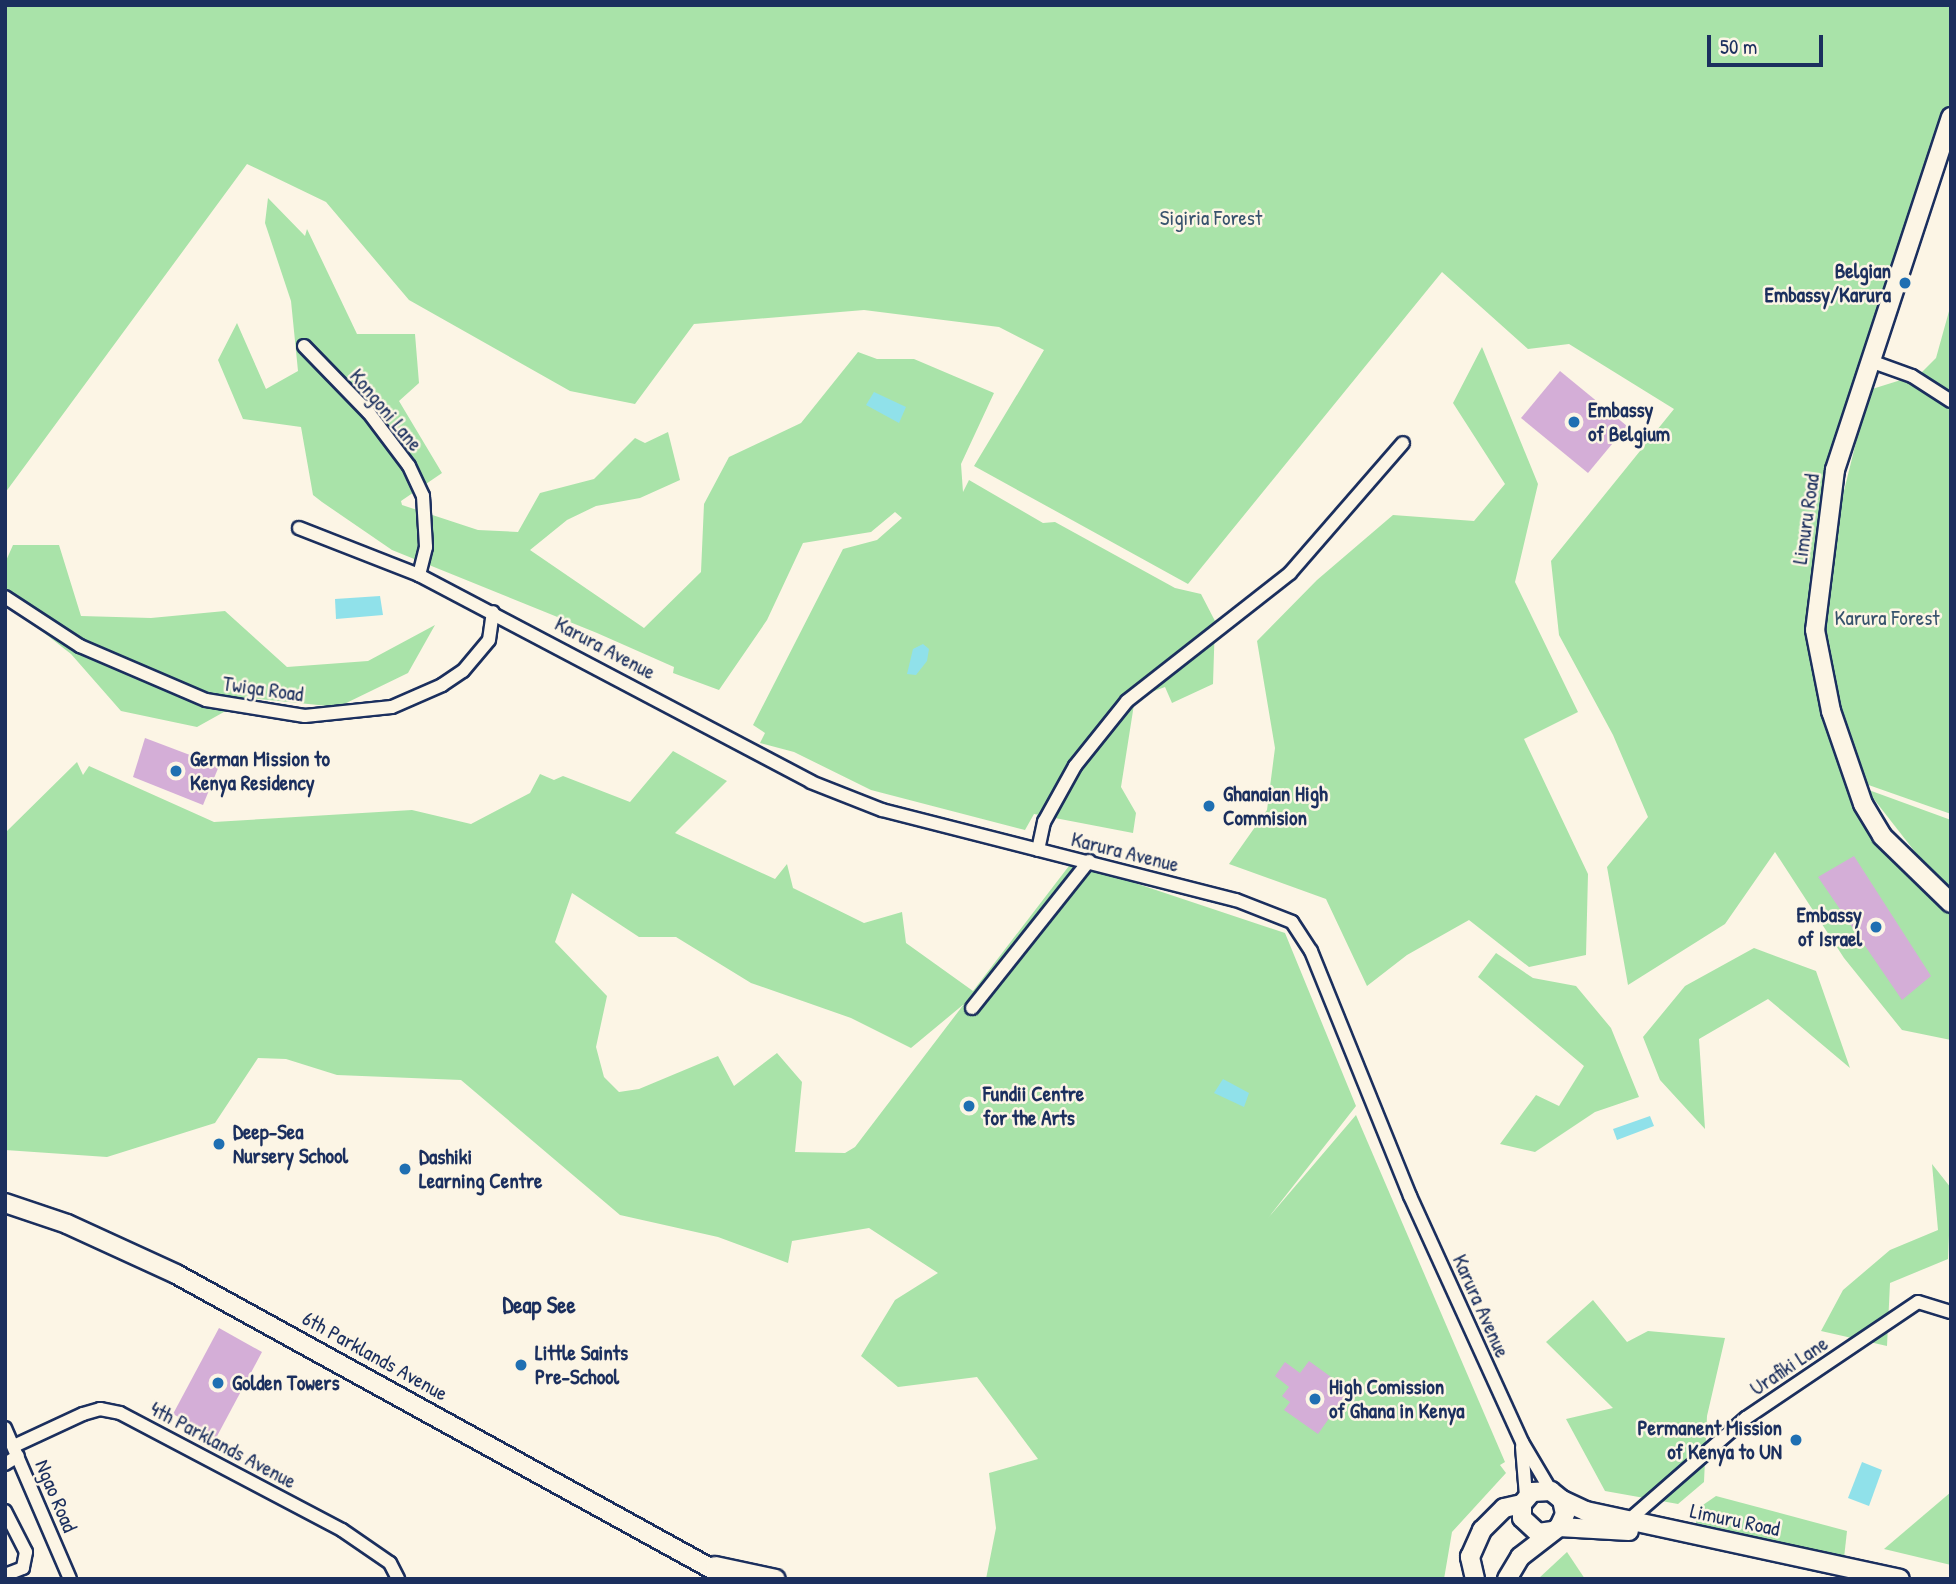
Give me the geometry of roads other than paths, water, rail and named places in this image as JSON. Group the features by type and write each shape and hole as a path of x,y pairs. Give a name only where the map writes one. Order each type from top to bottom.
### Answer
{"main road":[{"name":"Limuru Road","path":"1951,117 1873,362 1835,470 1815,630 1831,711 1863,804 1882,836 1951,903"},
{"name":"6th Parklands Avenue","path":"5,1203 67,1224 176,1274 715,1566 730,1579"},
{"name":"Limuru Road","path":"1557,1495 1629,1520 1900,1579"},
{"path":"1475,1579 1470,1557 1482,1530 1504,1508 1524,1500 1557,1495 1565,1514 1556,1529 1520,1557 1507,1579"},
{"path":"1524,1500 1522,1518 1531,1530 1556,1529"},
{"name":"Limuru Road","path":"1556,1529 1609,1527 1858,1579"},
{"name":"6th Parklands Avenue","path":"715,1566 776,1579"}],"street":[{"name":"Kongoni Lane","path":"304,346 369,413 409,466 423,496 426,547 419,575"},
{"path":"1873,362 1912,376 1951,401"},
{"path":"1038,850 1044,822 1075,765 1127,701 1280,582 1403,443"},
{"path":"299,528 419,575"},
{"name":"Karura Avenue","path":"419,575 811,782 882,810 1236,900 1280,914 1301,930 1410,1196 1522,1442 1557,1495"},
{"name":"Twiga Road","path":"5,597 80,646 206,700 305,716 392,707 442,685 463,671 489,640 493,612"},
{"path":"972,1008 1089,861"},
{"name":"Urafiki Lane","path":"1629,1520 1746,1418 1918,1302 1951,1312"},
{"name":"4th Parklands Avenue","path":"5,1464 16,1451 100,1409 120,1413 342,1531 390,1563 398,1579"},
{"name":"Ngao Road","path":"5,1428 70,1579"},
{"name":"Karura Avenue","path":"1522,1442 1524,1500"},
{"path":"5,1511 26,1552 23,1568 5,1575"}],"water":[{"path":"874,392 906,407 899,423 866,405"},
{"path":"380,596 383,615 336,619 335,599"},
{"path":"923,644 929,649 927,661 916,675 907,674 913,649"},
{"path":"1223,1079 1249,1093 1244,1107 1214,1093"},
{"path":"1650,1116 1654,1126 1617,1140 1613,1129"},
{"path":"1862,1462 1882,1470 1869,1506 1848,1498"}],"place":[{"name":"Belgian Embassy/Karura","path":"1905,283"},
{"name":"Embassy of Belgium","path":"1574,422"},
{"name":"German Mission to Kenya Residency","path":"176,771"},
{"name":"Ghanaian High Commision","path":"1209,806"},
{"name":"Embassy of Israel","path":"1876,927"},
{"name":"Fundii Centre for the Arts","path":"969,1106"},
{"name":"Deep-Sea Nursery School","path":"219,1144"},
{"name":"Dashiki Learning Centre","path":"405,1169"},
{"name":"Little Saints Pre-School","path":"521,1365"},
{"name":"Golden Towers","path":"218,1383"},
{"name":"High Comission of Ghana in Kenya","path":"1315,1399"},
{"name":"Permanent Mission of Kenya to UN","path":"1796,1440"}],"district":[{"name":"Deap See","path":"539,1305"}],"park label":[{"name":"Sigiria Forest","path":"1211,218"},
{"name":"Karura Forest","path":"1887,618"}]}
